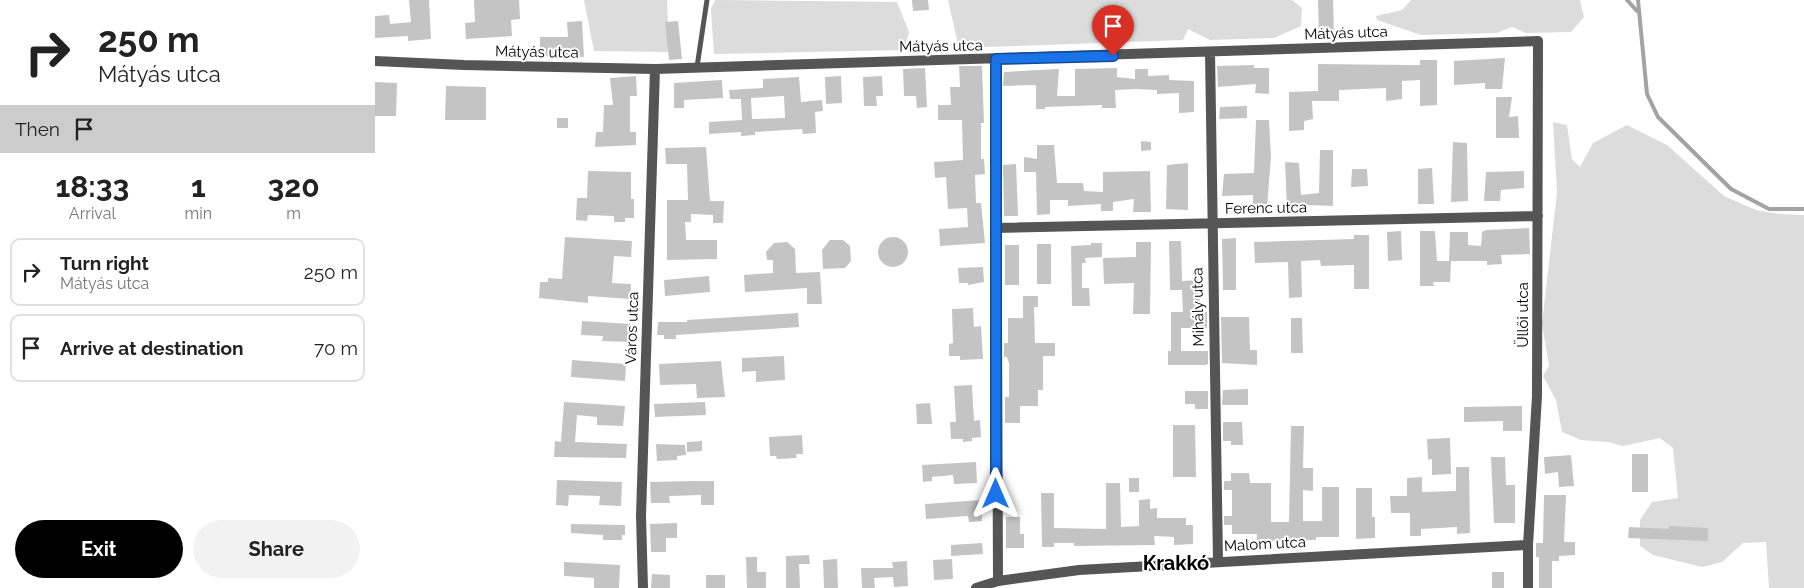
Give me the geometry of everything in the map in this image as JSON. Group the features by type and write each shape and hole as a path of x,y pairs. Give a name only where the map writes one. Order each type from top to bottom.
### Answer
{"street":[{"name":"Mátyás utca","path":"375,61 655,69 1539,41"},
{"name":"Üllői utca","path":"1528,588 1528,545 1537,396 1539,41"},
{"name":"Mihály utca","path":"1210,52 1211,224 1218,562"},
{"path":"996,59 997,580"},
{"name":"Város utca","path":"643,588 641,516 655,69"},
{"name":"Ferenc utca","path":"995,228 1538,216"},
{"name":"Malom utca","path":"976,588 997,580 1079,570 1528,545"}],"lane":[{"path":"697,67 707,0"}],"shaded area":[{"path":"584,0 667,0 669,52 594,51"},
{"path":"715,0 897,2 909,32 904,50 714,54 711,9"},
{"path":"948,0 1292,0 1302,8 1301,26 1274,38 1210,40 1188,29 1183,40 959,48"},
{"path":"1411,0 1580,0 1584,17 1571,32 1526,33 1512,27 1497,33 1421,35 1377,20 1376,16 1402,10"},
{"path":"1553,122 1567,125 1572,159 1580,167 1593,143 1627,125 1667,145 1724,196 1756,210 1779,214 1804,215 1804,588 1769,588 1766,542 1743,543 1722,562 1702,567 1653,555 1640,546 1640,520 1652,502 1678,498 1673,448 1660,438 1623,446 1608,442 1581,440 1562,432 1556,400 1543,376 1549,366 1542,324 1557,192"}],"building":[{"path":"409,0 429,0 431,39 408,41 408,36 375,38 375,16 389,15 390,24 411,22"},
{"path":"474,0 519,0 520,19 511,20 512,36 466,39 465,23 475,22"},
{"path":"912,0 928,0 929,10 913,11"},
{"path":"1318,0 1333,0 1334,37 1319,37"},
{"path":"582,21 584,57 540,56 540,37 568,37 567,22"},
{"path":"678,21 682,59 669,60 665,22"},
{"path":"1505,58 1502,89 1485,89 1485,83 1454,85 1454,61"},
{"path":"1420,60 1437,60 1437,105 1420,106 1420,80 1402,81 1402,99 1386,101 1386,88 1339,90 1339,101 1312,101 1313,119 1304,121 1304,130 1289,131 1289,92 1318,91 1318,64 1420,65"},
{"path":"1254,65 1254,68 1269,68 1269,94 1255,93 1256,84 1218,87 1217,66"},
{"path":"959,66 982,66 984,123 981,123 981,159 984,159 985,174 975,175 976,203 981,203 985,243 940,246 939,229 968,227 967,208 948,209 946,177 935,178 934,162 963,160 962,120 938,120 938,105 951,105 950,87 960,87"},
{"path":"925,68 927,107 917,108 916,96 904,96 903,69"},
{"path":"1117,68 1117,77 1135,79 1135,69 1148,69 1148,76 1169,75 1169,80 1194,81 1194,112 1179,113 1179,93 1157,94 1157,90 1136,89 1115,90 1116,108 1102,108 1102,105 1036,109 1036,85 1003,86 1004,72 1059,69 1057,96 1075,96 1075,69"},
{"path":"636,76 637,96 630,96 630,132 636,132 636,145 595,147 596,132 603,132 604,105 613,105 610,78"},
{"path":"841,76 842,103 826,104 825,77"},
{"path":"882,76 883,96 876,96 877,106 864,106 863,77"},
{"path":"799,77 801,102 822,100 823,111 815,112 816,133 803,134 802,129 755,132 755,135 741,136 741,132 709,134 709,122 742,120 741,99 730,99 729,90 763,88 763,79","holes":["784,96 785,118 752,119 751,98"]},
{"path":"722,80 723,98 684,100 684,108 674,108 674,83"},
{"path":"375,82 397,83 396,116 375,116"},
{"path":"446,86 486,87 486,120 445,120"},
{"path":"1496,97 1512,97 1509,117 1518,116 1519,138 1496,138"},
{"path":"1247,106 1247,118 1219,119 1220,107"},
{"path":"557,118 568,118 568,128 557,128"},
{"path":"1256,120 1269,120 1271,157 1267,207 1253,208 1253,195 1222,196 1224,174 1254,173"},
{"path":"1141,141 1151,142 1151,150 1141,151"},
{"path":"1453,142 1467,143 1468,201 1451,202"},
{"path":"1037,145 1054,145 1057,183 1083,183 1084,191 1103,192 1103,172 1150,171 1151,212 1133,212 1134,199 1113,202 1113,211 1101,211 1101,204 1068,206 1068,200 1050,200 1050,214 1037,215 1036,172 1024,172 1024,157 1037,159"},
{"path":"706,147 710,201 724,201 723,223 713,223 713,215 691,214 691,222 685,222 686,240 717,240 717,259 667,260 667,200 688,200 687,164 666,164 665,148"},
{"path":"1320,150 1333,150 1333,206 1307,205 1307,207 1287,208 1285,162 1299,163 1301,195 1319,193"},
{"path":"1188,163 1188,210 1166,209 1167,165"},
{"path":"1016,164 1018,216 1004,216 1003,165"},
{"path":"1432,168 1434,204 1418,204 1418,169"},
{"path":"1352,169 1367,169 1368,186 1351,187"},
{"path":"588,171 631,172 631,199 634,199 634,218 625,218 625,222 614,222 614,216 588,215 587,221 576,220 577,198 587,198"},
{"path":"1524,171 1524,188 1501,190 1500,201 1484,201 1486,172"},
{"path":"1529,228 1530,254 1501,255 1502,264 1487,265 1487,261 1449,261 1450,232 1468,232 1468,245 1481,246 1482,232 1486,230"},
{"path":"1401,231 1402,260 1388,261 1387,232"},
{"path":"1420,231 1435,231 1437,261 1451,261 1450,282 1433,282 1434,286 1420,286"},
{"path":"1354,235 1369,235 1369,289 1354,289 1354,265 1321,266 1320,260 1301,261 1302,297 1289,298 1288,262 1255,263 1254,242 1354,239"},
{"path":"565,237 632,241 631,257 614,256 612,283 631,284 630,299 588,296 588,303 539,298 540,282 548,282 548,278 562,279"},
{"path":"893,237 899,238 907,246 907,258 899,266 893,267 887,266 879,258 878,252 879,246 887,238"},
{"path":"1236,238 1236,290 1223,290 1222,239"},
{"path":"830,240 843,240 850,246 851,261 845,268 823,269 822,250"},
{"path":"1169,241 1181,241 1182,281 1199,280 1200,312 1207,312 1207,328 1181,328 1181,351 1208,351 1208,364 1205,365 1168,365 1168,351 1171,351 1171,312 1183,312 1182,290 1170,290"},
{"path":"787,242 795,249 796,273 820,272 822,304 807,304 807,288 745,292 744,275 773,273 773,260 767,260 766,252 774,243"},
{"path":"1136,242 1151,242 1150,314 1133,314 1134,283 1104,284 1103,258 1136,257"},
{"path":"1091,243 1102,243 1102,257 1085,258 1086,263 1082,263 1082,288 1089,288 1090,306 1072,306 1071,246 1091,245"},
{"path":"1037,244 1051,244 1051,284 1037,284"},
{"path":"1005,245 1019,245 1019,285 1005,285"},
{"path":"983,267 984,282 968,285 968,283 959,283 958,268"},
{"path":"709,276 710,292 665,296 664,280"},
{"path":"1023,296 1038,296 1038,307 1034,307 1035,343 1055,343 1055,356 1043,356 1043,390 1038,390 1038,406 1020,406 1020,423 1005,423 1005,397 1009,397 1009,363 1007,357 1004,357 1004,343 1008,343 1008,318 1023,318"},
{"path":"973,308 974,327 981,326 983,359 960,360 960,356 949,356 949,344 953,343 952,309"},
{"path":"798,313 799,327 676,335 676,339 664,339 664,335 657,335 658,322 687,322 687,320"},
{"path":"1221,317 1249,317 1250,350 1257,350 1257,365 1222,363"},
{"path":"1291,318 1302,318 1303,353 1291,353"},
{"path":"582,321 631,324 630,342 602,341 603,336 581,335"},
{"path":"784,356 785,380 756,382 756,371 742,372 742,358"},
{"path":"572,360 626,364 625,381 571,377"},
{"path":"721,361 725,397 697,398 696,384 660,385 659,364"},
{"path":"972,385 974,421 980,420 981,437 963,442 963,439 951,439 950,422 956,422 954,386"},
{"path":"1248,389 1248,405 1222,405 1223,390"},
{"path":"1185,391 1208,391 1208,409 1195,409 1195,404 1185,404"},
{"path":"564,402 625,406 623,426 597,425 597,417 577,415 575,442 627,444 626,458 554,457 555,441 561,442"},
{"path":"705,402 706,415 655,417 654,404"},
{"path":"930,403 932,424 917,424 916,404"},
{"path":"1522,406 1522,431 1503,431 1503,421 1464,422 1464,407"},
{"path":"1223,422 1242,422 1243,445 1231,445 1231,441 1223,441"},
{"path":"1173,425 1195,425 1196,477 1173,477"},
{"path":"1291,426 1304,426 1303,468 1313,468 1313,491 1303,490 1303,521 1322,521 1322,487 1339,487 1339,537 1316,537 1316,540 1257,541 1257,534 1232,534 1232,525 1224,525 1224,516 1232,516 1232,490 1224,490 1224,481 1231,481 1231,473 1249,473 1250,483 1271,483 1271,522 1289,522"},
{"path":"802,435 803,454 796,454 797,458 777,459 776,456 770,456 769,437"},
{"path":"1450,438 1451,474 1432,475 1432,459 1428,460 1427,439"},
{"path":"702,441 702,451 687,452 687,442"},
{"path":"656,444 685,445 686,455 677,456 677,460 657,461"},
{"path":"1632,454 1648,454 1648,492 1632,492"},
{"path":"1571,455 1574,486 1559,487 1558,472 1545,474 1544,457"},
{"path":"1491,457 1505,457 1506,485 1515,485 1515,523 1494,523"},
{"path":"976,462 977,483 954,484 953,475 932,477 932,481 923,482 922,465"},
{"path":"1456,467 1469,467 1470,533 1457,534 1457,527 1421,529 1421,536 1410,536 1410,513 1391,513 1390,496 1407,496 1407,478 1422,477 1422,492 1456,491"},
{"path":"1129,478 1139,478 1139,492 1129,492"},
{"path":"557,480 622,482 621,506 599,505 600,496 569,495 568,506 556,505"},
{"path":"714,481 714,505 701,505 701,495 669,496 670,503 651,503 650,482"},
{"path":"1106,483 1120,483 1121,527 1139,526 1139,500 1150,499 1150,509 1157,508 1157,518 1186,518 1186,525 1193,525 1193,544 1174,545 1174,537 1154,536 1155,545 1074,546 1074,543 1054,543 1054,547 1042,547 1041,493 1054,493 1054,528 1106,529"},
{"path":"1356,488 1372,488 1372,517 1375,517 1375,538 1356,539"},
{"path":"1544,495 1566,495 1564,542 1575,542 1575,555 1559,556 1559,561 1552,561 1552,588 1539,588 1539,557 1536,557 1536,543 1543,543"},
{"path":"981,500 982,521 969,522 968,516 926,519 925,504"},
{"path":"1006,517 1020,517 1020,534 1024,534 1024,548 1006,548"},
{"path":"677,523 677,538 666,538 666,552 651,552 650,524"},
{"path":"571,524 625,525 625,535 622,535 622,540 603,540 603,535 571,533"},
{"path":"1669,526 1708,528 1708,541 1628,538 1629,527 1669,529"},
{"path":"982,543 983,554 951,556 951,545"},
{"path":"809,555 810,564 799,564 800,588 786,588 786,556"},
{"path":"746,557 757,557 757,572 766,572 766,588 747,588"},
{"path":"837,559 838,588 824,588 823,560"},
{"path":"952,559 953,579 934,580 933,560"},
{"path":"907,561 908,586 894,587 893,577 874,578 875,588 862,588 861,568 893,568 892,562"},
{"path":"564,562 620,565 619,588 594,588 594,578 564,576"},
{"path":"1492,572 1504,572 1504,588 1492,588"},
{"path":"652,574 670,575 670,588 651,588"},
{"path":"706,575 725,575 725,588 706,588"}],"waterway":[{"path":"1627,0 1637,11"},
{"path":"1638,0 1647,94 1658,117 1731,189 1769,209 1804,209"}],"district":[{"name":"Krakkó","path":"1176,563"}],"route":[{"path":"996,494 996,59 1113,56"}]}
